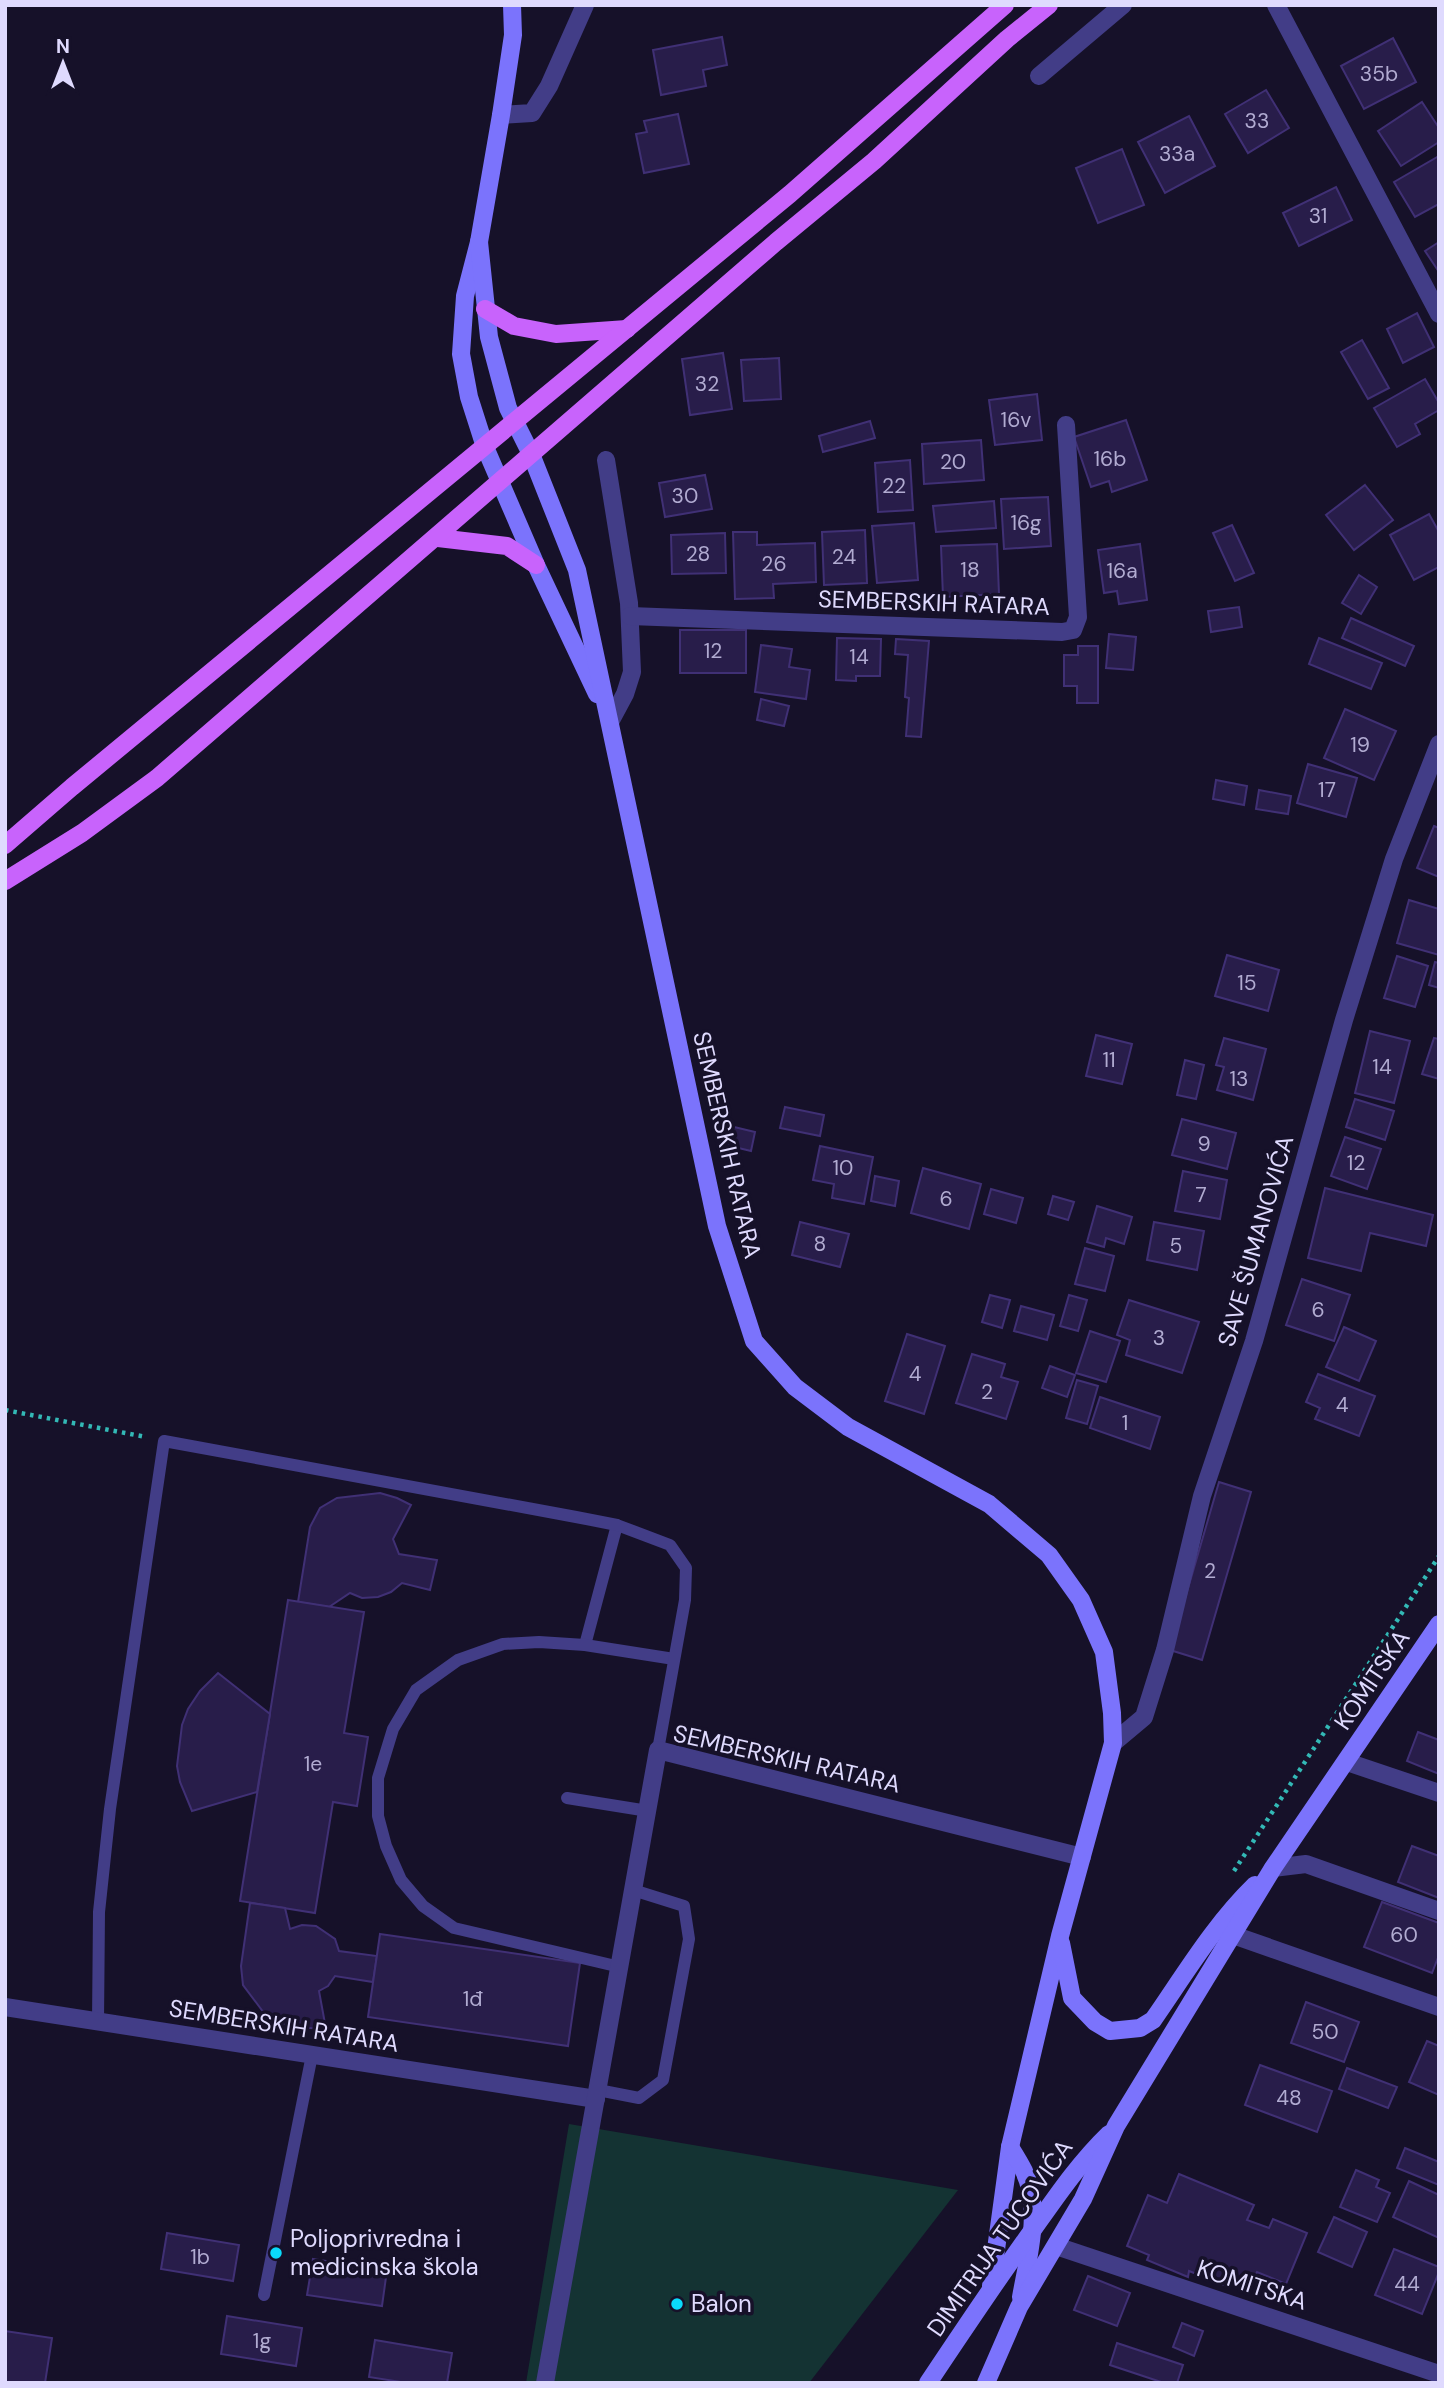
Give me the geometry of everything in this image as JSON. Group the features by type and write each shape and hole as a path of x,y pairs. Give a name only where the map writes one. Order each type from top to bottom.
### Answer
{"main road":[{"path":"512,5 513,35 501,115 479,243 464,296 461,354 469,397 485,447 536,565 610,722"},
{"path":"5,845 82,778 790,194 1005,5"},
{"path":"5,881 82,832 157,778 438,538 776,242 874,161 1007,39 1049,5"},
{"path":"479,243 491,349 514,421 531,454 577,570 610,722"},
{"path":"485,309 514,326 556,334 627,329"},
{"path":"438,538 508,546 536,565"},
{"name":"SEMBERSKIH RATARA","path":"610,722 717,1226 754,1341 795,1387 848,1427 989,1504 1049,1555 1081,1600 1104,1652 1113,1743 1060,1936 1010,2147 991,2286"},
{"name":"KOMITSKA","path":"986,2383 1019,2307 1083,2199 1116,2126 1273,1868 1439,1624"},
{"path":"1060,1936 1072,1998 1095,2022 1110,2031 1140,2028 1153,2020 1208,1938 1236,1903 1273,1868"},
{"name":"DIMITRIJA TUCOVIĆA","path":"928,2383 991,2286 1088,2154 1116,2126"},
{"path":"1010,2147 1025,2173 1032,2201 1031,2232 1019,2307"}],"street":[{"path":"501,115 532,113 549,86 585,5"},
{"path":"1039,76 1123,5"},
{"path":"1276,5 1439,314"},
{"name":"SEMBERSKIH RATARA","path":"630,616 1048,632 1073,630 1078,617 1066,425"},
{"path":"606,460 630,616 632,672 625,694 610,722"},
{"name":"SAVE ŠUMANOVIĆA","path":"1113,1743 1144,1717 1165,1650 1202,1496 1254,1341 1344,1020 1394,859 1439,744"},
{"name":"SEMBERSKIH RATARA","path":"545,2383 659,1750 1082,1857"},
{"name":"KOMITSKA","path":"1347,1762 1439,1793"},
{"path":"1273,1868 1306,1864 1439,1911"},
{"path":"1233,1935 1439,2007"},
{"name":"SEMBERSKIH RATARA","path":"5,2007 312,2055 597,2094"},
{"name":"KOMITSKA","path":"1056,2246 1436,2367"}],"lane":[{"path":"98,2022 99,1912 110,1809 164,1441 617,1525 670,1545 686,1568 685,1600 659,1750"},
{"path":"585,1645 617,1525"},
{"path":"620,1967 454,1928 423,1906 401,1880 386,1846 378,1816 378,1778 393,1729 416,1690 458,1660 503,1644 540,1642 585,1645 674,1659"},
{"path":"567,1798 648,1811"},
{"path":"597,2094 639,2098 663,2080 689,1939 684,1906 633,1890"},
{"path":"264,2295 312,2055"}],"path":[{"path":"5,1410 164,1441"},
{"path":"1226,1881 1439,1556"}],"green space":[{"path":"569,2124 958,2190 809,2383 526,2383"}],"building":[{"path":"722,37 727,65 703,70 706,86 661,95 653,50"},
{"path":"1393,38 1416,82 1364,109 1341,66"},
{"path":"1266,90 1289,128 1248,153 1225,114"},
{"path":"1422,102 1439,128 1439,142 1401,166 1378,131"},
{"path":"678,114 689,164 644,173 636,134 647,132 644,121"},
{"path":"1189,116 1215,166 1165,193 1138,142"},
{"path":"1122,149 1144,205 1098,223 1076,168"},
{"path":"1439,156 1439,204 1415,217 1394,182"},
{"path":"1336,187 1352,220 1299,246 1283,213"},
{"path":"1439,242 1439,272 1425,251"},
{"path":"1417,313 1434,347 1403,363 1387,329"},
{"path":"1362,340 1389,388 1368,399 1341,352"},
{"path":"723,353 732,409 690,415 682,359"},
{"path":"779,358 781,399 744,401 741,360"},
{"path":"1425,379 1439,403 1439,410 1415,424 1420,434 1397,447 1374,408"},
{"path":"1037,394 1042,440 995,445 989,400"},
{"path":"1126,420 1147,480 1112,492 1109,481 1091,487 1074,437"},
{"path":"870,421 875,438 823,452 819,436"},
{"path":"981,440 984,480 924,484 922,444"},
{"path":"910,460 913,510 878,512 875,463"},
{"path":"705,475 712,509 665,517 659,483"},
{"path":"1365,485 1393,520 1354,550 1326,515"},
{"path":"1048,497 1051,546 1004,549 1001,499"},
{"path":"994,501 996,528 936,532 933,506"},
{"path":"1429,514 1439,532 1439,567 1414,580 1390,535"},
{"path":"914,523 918,580 877,583 872,526"},
{"path":"1232,525 1254,573 1235,581 1213,533"},
{"path":"865,530 867,583 824,585 822,532"},
{"path":"733,532 757,532 757,545 815,543 816,582 773,584 774,598 735,599"},
{"path":"725,533 726,573 672,574 671,535"},
{"path":"997,544 999,594 943,597 941,546"},
{"path":"1140,544 1147,600 1119,604 1117,591 1104,593 1098,550"},
{"path":"1359,575 1377,587 1361,614 1342,603"},
{"path":"1239,607 1242,627 1211,632 1208,611"},
{"path":"1351,618 1414,646 1405,666 1342,638"},
{"path":"680,630 746,630 746,673 680,673"},
{"path":"1109,634 1136,637 1133,670 1106,668"},
{"path":"837,638 881,639 880,676 856,676 856,681 836,680"},
{"path":"1319,638 1382,663 1371,689 1309,664"},
{"path":"896,639 929,641 921,737 906,736 908,655 895,654"},
{"path":"761,645 792,649 789,667 810,670 806,699 755,692"},
{"path":"1078,646 1098,646 1098,703 1077,703 1077,686 1064,686 1064,655 1078,655"},
{"path":"761,699 789,706 784,726 757,720"},
{"path":"1345,709 1396,731 1374,780 1324,758"},
{"path":"1308,764 1357,778 1346,817 1297,803"},
{"path":"1216,780 1247,786 1244,805 1213,799"},
{"path":"1259,790 1291,796 1288,814 1256,809"},
{"path":"1434,826 1439,828 1439,877 1417,868"},
{"path":"1409,900 1439,909 1439,955 1397,943"},
{"path":"1227,955 1279,970 1268,1011 1215,996"},
{"path":"1397,956 1428,966 1415,1007 1384,998"},
{"path":"1435,962 1439,963 1439,988 1429,985"},
{"path":"1370,1031 1410,1041 1394,1103 1355,1093"},
{"path":"1096,1035 1132,1044 1122,1084 1086,1076"},
{"path":"1224,1038 1266,1049 1253,1100 1217,1090 1224,1067 1216,1065"},
{"path":"1434,1038 1439,1039 1439,1079 1422,1074"},
{"path":"1185,1060 1204,1065 1196,1099 1177,1095"},
{"path":"1355,1099 1394,1111 1385,1140 1346,1127"},
{"path":"785,1107 824,1115 820,1136 780,1128"},
{"path":"1182,1119 1236,1133 1227,1169 1172,1155"},
{"path":"730,1126 755,1132 751,1151 726,1145"},
{"path":"1345,1137 1381,1149 1367,1189 1331,1176"},
{"path":"820,1146 873,1157 864,1204 832,1198 834,1184 813,1180"},
{"path":"923,1168 981,1184 969,1229 911,1213"},
{"path":"1183,1171 1227,1180 1220,1219 1175,1211"},
{"path":"875,1176 899,1181 895,1206 871,1201"},
{"path":"1325,1188 1433,1215 1426,1246 1370,1233 1361,1271 1308,1258"},
{"path":"991,1189 1023,1198 1016,1223 984,1214"},
{"path":"1053,1196 1074,1202 1068,1220 1048,1214"},
{"path":"1097,1206 1132,1217 1124,1244 1106,1238 1104,1247 1087,1242"},
{"path":"800,1222 849,1234 840,1267 792,1255"},
{"path":"1154,1222 1204,1231 1197,1270 1147,1260"},
{"path":"1085,1248 1114,1256 1105,1291 1075,1284"},
{"path":"1302,1279 1350,1295 1334,1341 1286,1325"},
{"path":"990,1295 1010,1300 1002,1328 982,1322"},
{"path":"1069,1295 1087,1300 1078,1331 1060,1326"},
{"path":"1129,1300 1199,1322 1182,1373 1126,1355 1130,1340 1117,1335"},
{"path":"1021,1306 1054,1315 1047,1340 1014,1331"},
{"path":"1344,1327 1376,1341 1359,1381 1326,1367"},
{"path":"1090,1331 1120,1341 1106,1382 1076,1373"},
{"path":"907,1334 945,1346 924,1414 885,1401"},
{"path":"972,1354 1005,1364 1001,1377 1018,1382 1006,1419 956,1403"},
{"path":"1050,1366 1075,1375 1067,1397 1042,1388"},
{"path":"1318,1374 1375,1396 1359,1436 1315,1419 1320,1408 1306,1402"},
{"path":"1077,1380 1098,1386 1087,1424 1066,1418"},
{"path":"1100,1397 1160,1417 1150,1449 1090,1428"},
{"path":"1219,1482 1251,1492 1202,1660 1170,1650"},
{"path":"380,1493 411,1505 393,1539 399,1554 437,1560 430,1590 402,1583 391,1592 378,1597 362,1598 350,1593 329,1607 298,1602 310,1527 320,1508 337,1498"},
{"path":"288,1600 364,1612 344,1733 368,1737 357,1806 333,1802 315,1913 240,1901"},
{"path":"218,1673 270,1714 257,1792 192,1811 180,1782 177,1766 182,1725 188,1709 200,1691"},
{"path":"1418,1732 1439,1740 1439,1774 1407,1761"},
{"path":"1412,1846 1439,1856 1439,1898 1398,1882"},
{"path":"1382,1902 1439,1923 1439,1955 1432,1973 1364,1947"},
{"path":"250,1903 285,1908 290,1929 302,1925 316,1926 335,1939 339,1951 377,1956 373,1982 335,1976 328,1986 319,1991 326,2029 291,2027 278,2021 264,2013 243,1985 241,1966"},
{"path":"380,1934 580,1963 568,2046 368,2017"},
{"path":"1306,2002 1359,2022 1344,2062 1291,2043"},
{"path":"1427,2041 1439,2046 1439,2095 1409,2082"},
{"path":"1260,2065 1332,2091 1317,2132 1245,2105"},
{"path":"1347,2068 1397,2087 1388,2108 1339,2089"},
{"path":"1405,2148 1439,2162 1439,2185 1397,2168"},
{"path":"1356,2170 1379,2180 1376,2187 1390,2193 1377,2222 1340,2207"},
{"path":"1179,2174 1254,2205 1247,2220 1269,2228 1273,2219 1307,2233 1286,2284 1257,2272 1251,2287 1227,2278 1224,2285 1189,2271 1188,2277 1147,2260 1149,2255 1127,2246 1148,2195 1167,2203"},
{"path":"1409,2181 1439,2195 1439,2238 1393,2217"},
{"path":"1334,2217 1367,2232 1352,2267 1318,2252"},
{"path":"167,2233 239,2245 233,2281 161,2269"},
{"path":"1394,2249 1439,2267 1422,2314 1375,2295"},
{"path":"313,2259 387,2270 382,2306 307,2295"},
{"path":"1088,2276 1130,2293 1117,2326 1074,2310"},
{"path":"227,2316 302,2328 296,2366 221,2354"},
{"path":"1182,2323 1203,2331 1194,2356 1173,2347"},
{"path":"5,2331 52,2338 45,2383 5,2383"},
{"path":"375,2340 452,2353 447,2383 407,2383 369,2377"},
{"path":"1117,2343 1183,2365 1177,2383 1164,2383 1110,2365"}],"place":[{"name":"Poljoprivredna i medicinska škola","path":"276,2253"},
{"name":"Balon","path":"677,2304"}]}
